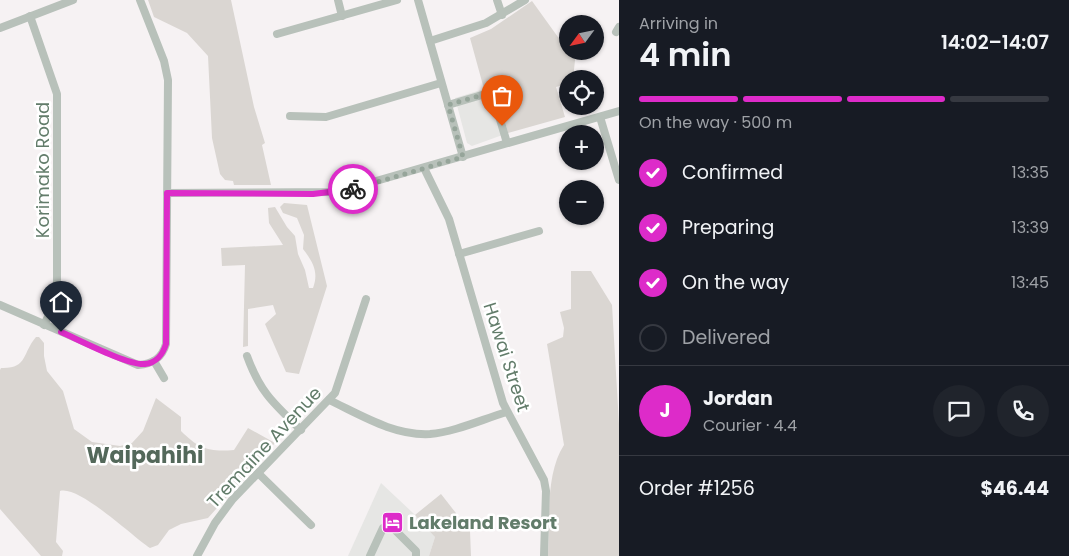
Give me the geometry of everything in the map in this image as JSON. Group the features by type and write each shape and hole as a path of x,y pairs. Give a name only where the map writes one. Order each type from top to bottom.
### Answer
{"street":[{"path":"1,25 73,0"},
{"path":"0,305 129,362 146,364 154,361 162,354 166,344 168,80 164,61 140,0"},
{"path":"338,0 342,16"},
{"path":"277,34 397,0"},
{"path":"418,0 463,157"},
{"path":"497,0 502,15"},
{"path":"430,41 468,30 502,15 525,0"},
{"name":"Korimako Road","path":"30,16 53,79 58,109 57,290 54,304 44,325"},
{"path":"290,116 326,117 441,83"},
{"path":"448,105 492,92 507,144"},
{"path":"167,193 338,192 619,111"},
{"path":"600,117 619,180"},
{"name":"Hawai Street","path":"424,168 449,219 507,412 544,480 546,491 544,556"},
{"path":"460,254 540,231"},
{"name":"Tremaine Avenue","path":"197,556 224,510 301,430 338,388 366,299"},
{"path":"247,356 255,379 265,395 301,430"},
{"path":"154,361 164,378"},
{"path":"329,400 392,429 412,434 444,431 507,412"},
{"path":"258,473 311,525"},
{"path":"370,556 383,528 390,525 416,551 416,556"}],"shaded area":[{"path":"148,0 231,0 254,107 265,143 262,145 271,185 234,185 233,181 225,180 220,174 212,138 208,56 187,33 154,17"},
{"path":"532,1 559,38 559,60 575,60 574,70 559,70 559,86 556,87 559,97 559,115 564,115 565,117 508,133 496,89 484,89 470,38 491,29"},
{"path":"496,88 508,133 472,146 467,143 455,98 484,89"},
{"path":"284,203 307,205 327,286 299,374 286,372 265,324 276,314 273,305 248,309 248,346 243,347 245,265 222,266 221,248 283,245 269,223 268,208 275,207 295,236 298,254 305,270 309,288 313,288 315,272 310,258 303,249 304,235 297,218 283,213 280,207"},
{"path":"571,271 591,271 612,305 619,424 619,556 548,556 551,484 558,457 564,445 547,344 563,337 564,328 560,312 571,309"},
{"path":"36,337 39,337 44,343 47,371 63,391 74,429 92,442 120,446 132,443 143,431 156,398 181,417 181,431 193,442 205,448 211,450 234,450 248,428 275,443 208,518 181,524 169,530 158,545 150,548 92,503 69,491 60,491 56,542 63,551 62,556 41,556 0,509 0,370 1,368 10,368 20,363"},
{"name":"Lakeland Resort","path":"381,483 430,529 435,537 429,556 348,556"},
{"path":"441,494 470,531 471,556 429,556 435,537 415,515"}],"way so far":[{"path":"353,189 463,157 448,105 492,92 502,126"}],"place":[{"name":"Lakeland Resort","path":"393,522"}],"district":[{"name":"Waipahihi","path":"145,455"}],"route":[{"path":"61,332 129,362 138,364 154,361 162,354 166,344 167,193 313,194 353,189"}]}
